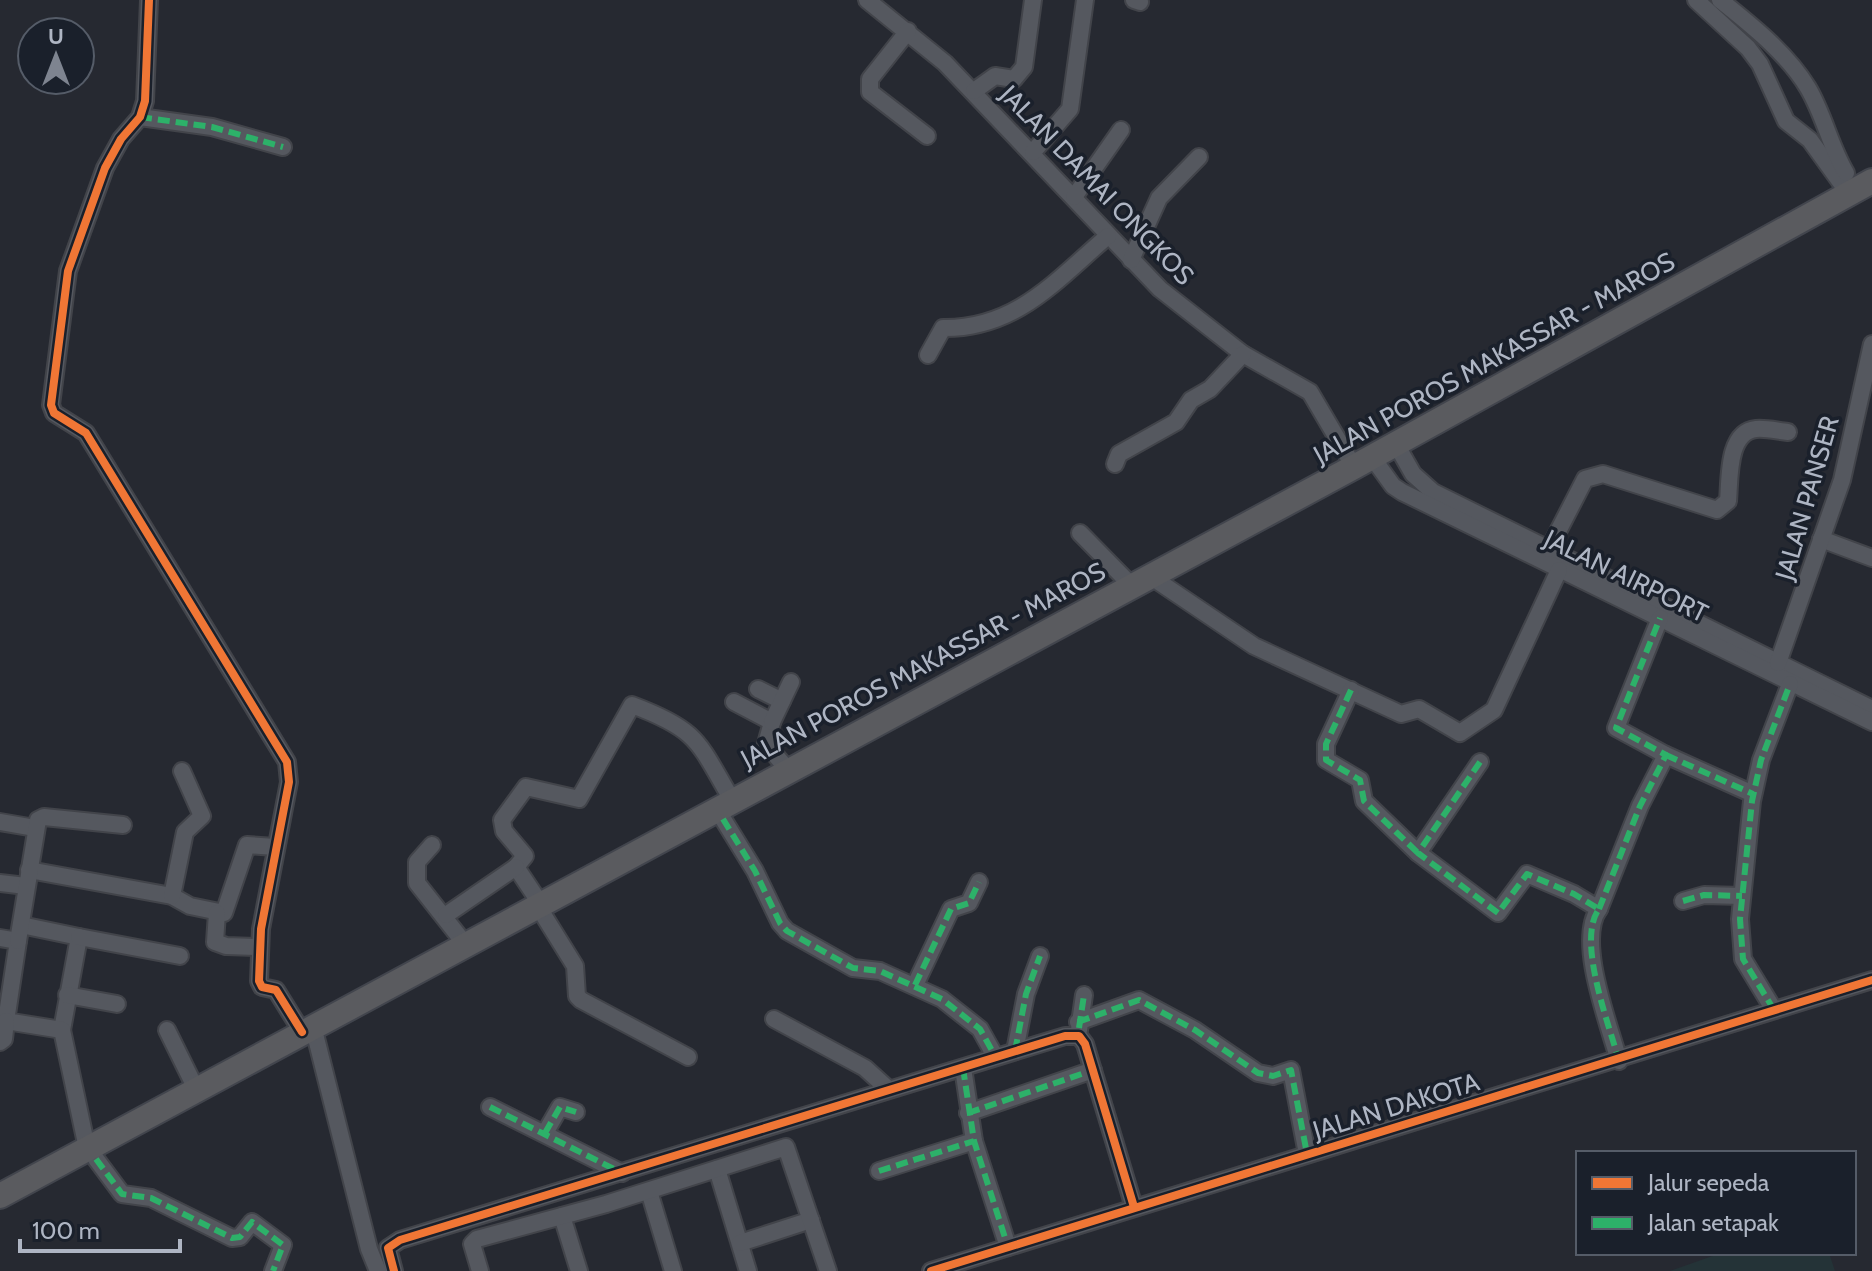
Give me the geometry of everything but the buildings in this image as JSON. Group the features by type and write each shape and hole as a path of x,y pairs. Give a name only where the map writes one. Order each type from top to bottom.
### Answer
{"highway":[{"name":"JALAN POROS MAKASSAR - MAROS","path":"760,792 788,770 1131,585 1398,448 1862,190"},
{"name":"JALAN POROS MAKASSAR - MAROS","path":"0,1196 91,1153 760,792 1159,582 1368,463"},
{"name":"JALAN POROS MAKASSAR - MAROS","path":"0,1210 196,1089 309,1035 465,944 542,910"}],"street":[{"path":"149,0 148,62 140,117 121,139 105,168 68,271 51,405 57,416 86,433 287,762 289,782 259,947 260,985 276,990 309,1035 369,1249 378,1271"},
{"name":"JALAN DAMAI ONGKOS","path":"867,0 908,31 974,91 1131,260 1190,315 1243,354 1310,392 1368,463"},
{"path":"974,91 995,76 1011,80 1018,75 1027,52 1033,0"},
{"path":"1033,152 1070,109 1085,0"},
{"path":"1696,0 1748,48 1760,64 1786,121 1862,190"},
{"path":"1720,0 1761,33 1807,87 1831,146 1862,190"},
{"path":"908,31 870,79 868,87 870,92 927,136"},
{"path":"140,117 212,127 283,147"},
{"path":"1074,197 1121,130"},
{"path":"1131,260 1159,198 1199,157"},
{"path":"928,355 943,328 981,325 1041,297 1108,236"},
{"name":"JALAN PANSER","path":"1778,663 1842,480 1872,344"},
{"path":"1115,464 1119,454 1180,419 1189,402 1210,389 1243,354"},
{"path":"1549,549 1585,479 1603,474 1717,510 1728,501 1736,441 1744,433 1756,429 1788,432"},
{"name":"JALAN AIRPORT","path":"1398,448 1421,482 1469,517 1559,570 1753,658 1778,663 1872,709"},
{"name":"JALAN AIRPORT","path":"1368,463 1402,492 1549,549 1753,658 1790,684 1872,722"},
{"path":"1080,533 1131,585"},
{"path":"1821,539 1872,558"},
{"path":"1159,582 1254,646 1401,714 1419,709 1460,733 1494,710 1559,570"},
{"path":"1660,618 1616,728 1666,755 1753,794"},
{"path":"788,770 766,744 772,722 791,682"},
{"path":"1774,1010 1743,959 1742,896 1753,794 1790,684"},
{"path":"758,689 782,701"},
{"path":"1351,690 1326,744 1326,760 1360,780 1364,801 1418,853 1498,913 1527,874 1599,909"},
{"path":"734,702 772,722"},
{"path":"446,915 516,867 525,856 500,826 526,787 579,799 632,705 671,721 699,741 755,871 780,923 787,931 853,968 880,971 915,985 971,1020 980,1029 995,1056"},
{"path":"1619,1061 1590,945 1591,920 1599,909 1640,806 1666,755"},
{"path":"1418,853 1480,762"},
{"path":"172,896 185,832 202,816 182,771"},
{"path":"0,1042 6,1021 4,996 20,933 38,820 44,817 123,825"},
{"path":"0,822 35,828"},
{"path":"0,883 28,878 172,896 224,913 247,845 275,847"},
{"path":"432,845 417,862 415,873 420,889 446,915 465,944"},
{"path":"516,867 575,966 577,996 688,1057"},
{"path":"915,985 951,909 969,903 979,882"},
{"path":"1683,901 1713,894 1742,896"},
{"path":"217,913 215,942 226,946 259,947"},
{"path":"0,938 20,933 79,937 180,956"},
{"path":"79,937 62,1030 91,1153 122,1194 151,1198 232,1238 240,1237 252,1222 283,1245 273,1271"},
{"path":"1015,1051 1026,994 1040,956"},
{"name":"JALAN DAKOTA","path":"931,1271 1619,1061 1872,980"},
{"path":"67,995 117,1004"},
{"path":"1084,995 1079,1029 1134,1207"},
{"path":"394,1271 388,1248 400,1240 887,1088 1065,1036 1139,1000 1195,1030 1258,1073 1273,1076 1291,1070 1307,1154"},
{"path":"774,1019 865,1068 887,1088"},
{"path":"6,1021 62,1030"},
{"path":"167,1030 196,1089"},
{"path":"963,1068 974,1141 1008,1247"},
{"path":"968,1113 1093,1070"},
{"path":"490,1107 622,1173"},
{"path":"545,1133 560,1107 576,1112"},
{"path":"879,1171 974,1141"},
{"path":"480,1271 473,1242 788,1147 828,1271"},
{"path":"717,1169 748,1271"},
{"path":"649,1191 673,1271"},
{"path":"562,1216 579,1271"},
{"path":"740,1243 811,1220"}],"shaded area":[{"path":"1715,1255 1830,1255 1835,1271 1670,1271"}],"marked path":[{"path":"140,117 212,127 283,147"},
{"path":"1599,909 1640,806 1666,755 1616,728 1660,618"},
{"path":"1774,1010 1743,959 1740,919 1752,801 1761,760 1790,684"},
{"path":"1351,690 1326,744 1326,760 1360,780 1364,801 1418,853"},
{"path":"1666,755 1753,794"},
{"path":"1480,762 1418,853 1498,913 1527,874 1574,894 1599,909 1593,923 1593,961 1619,1061"},
{"path":"723,819 787,931 853,968 880,971 942,999 980,1029 995,1056"},
{"path":"915,985 951,909 969,903 979,882"},
{"path":"1683,901 1704,895 1742,896"},
{"path":"1015,1051 1026,994 1040,956"},
{"path":"1079,1028 1084,995"},
{"path":"1078,1022 1139,1000 1195,1030 1258,1073 1273,1076 1291,1070 1307,1154"},
{"path":"963,1068 974,1141 1008,1247"},
{"path":"968,1113 1093,1070"},
{"path":"490,1107 622,1173"},
{"path":"545,1133 560,1107 576,1112"},
{"path":"879,1171 974,1141"},
{"path":"96,1159 122,1194 151,1198 232,1238 240,1237 252,1222 283,1245 273,1271"}],"cycle path":[{"path":"149,0 145,101 140,117 121,139 105,168 68,271 51,405 54,413 86,433 287,762 289,782 261,929 259,981 262,987 276,990 302,1032"},
{"path":"931,1271 1872,980"},
{"path":"394,1271 388,1248 400,1240 1065,1036 1079,1036 1085,1044 1134,1207"}]}
